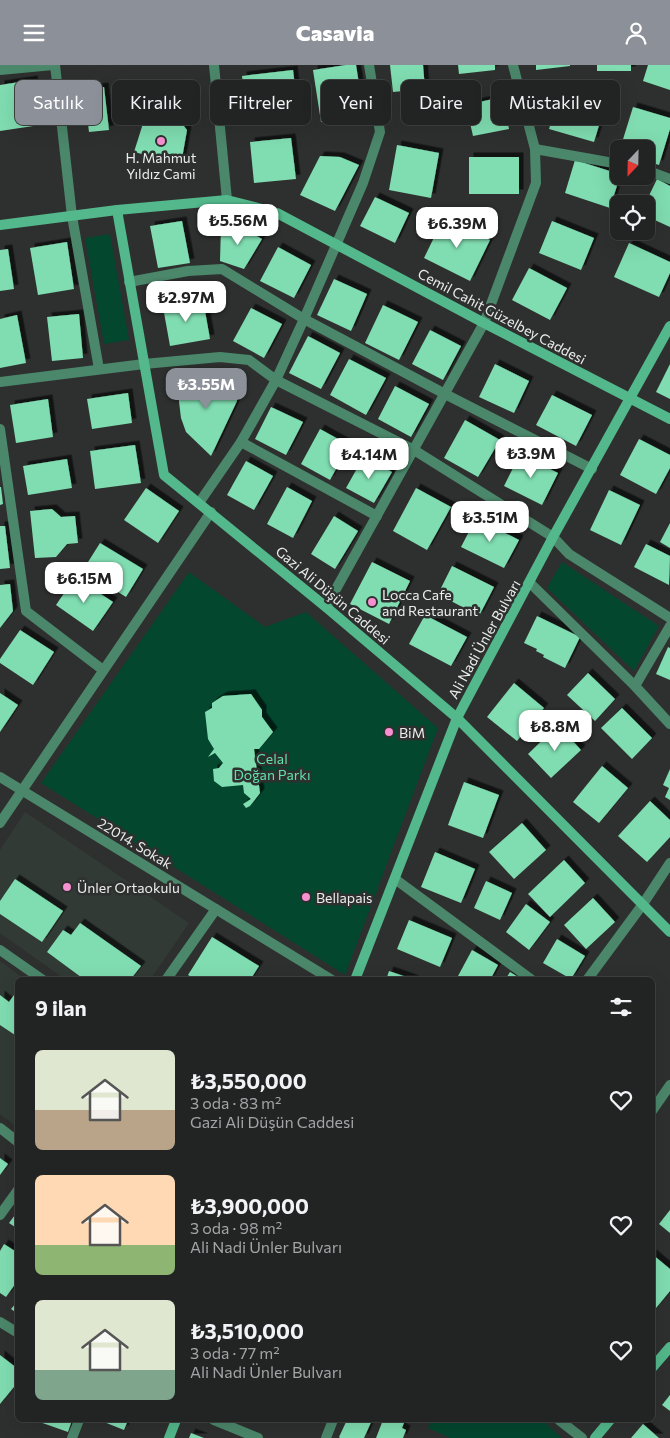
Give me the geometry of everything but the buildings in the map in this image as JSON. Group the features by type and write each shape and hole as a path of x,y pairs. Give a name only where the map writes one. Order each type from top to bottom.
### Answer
{"street":[{"path":"0,70 54,65 72,216 99,369"},
{"path":"214,65 227,200"},
{"path":"199,503 241,442 276,380 363,183 380,132 368,65"},
{"path":"326,607 484,323 536,183 535,149 513,65"},
{"path":"535,149 610,162"},
{"path":"655,173 670,179"},
{"name":"Cemil Cahit Güzelbey Caddesi","path":"0,225 117,210 227,200 277,213 670,419"},
{"name":"Gazi Ali Düşün Caddesi","path":"117,210 164,475 326,607 456,718 670,932"},
{"path":"129,282 188,271 222,269 304,319 592,469"},
{"name":"Ali Nadi Ünler Bulvarı","path":"356,977 456,718 670,326"},
{"path":"0,382 99,369 220,357 249,360 276,380 414,450 554,537 569,554 670,618"},
{"path":"0,429 26,611 103,670"},
{"path":"241,442 378,516"},
{"path":"0,823 211,512"},
{"path":"530,583 635,686 670,724"},
{"path":"635,686 670,627"},
{"name":"22014. Sokak","path":"0,777 327,977"},
{"path":"589,977 643,904 670,863"},
{"path":"394,879 528,977"},
{"path":"168,977 216,909"},
{"path":"0,950 39,977"},
{"path":"655,1107 670,1085"},
{"path":"0,1128 15,1140"},
{"path":"0,1215 15,1194"},
{"path":"0,1322 15,1331"},
{"path":"655,1365 670,1347"},
{"path":"72,1438 78,1422"},
{"path":"169,1438 175,1422"},
{"path":"219,1422 258,1438"},
{"path":"326,1438 332,1422"},
{"path":"562,1422 582,1438"},
{"path":"595,1438 608,1422"}],"shaded area":[{"name":"Ünler Ortaokulu","path":"25,812 189,923 152,977 62,977 0,933 0,850"},
{"path":"0,961 22,977 15,977 15,1125 0,1114"}],"green space":[{"path":"110,234 129,340 104,344 85,238"},
{"path":"562,562 659,626 634,671 547,588"},
{"name":"Celal Doğan Parkı","path":"189,572 265,627 306,612 438,728 345,975 41,783"},
{"path":"431,1422 544,1422 562,1438 450,1438 428,1428"}],"place":[{"name":"H. Mahmut Yıldız Cami","path":"161,141"},
{"name":"Locca Cafe and Restaurant","path":"372,602"},
{"name":"BiM","path":"389,732"},
{"name":"Ünler Ortaokulu","path":"67,887"},
{"name":"Bellapais","path":"306,897"}]}
